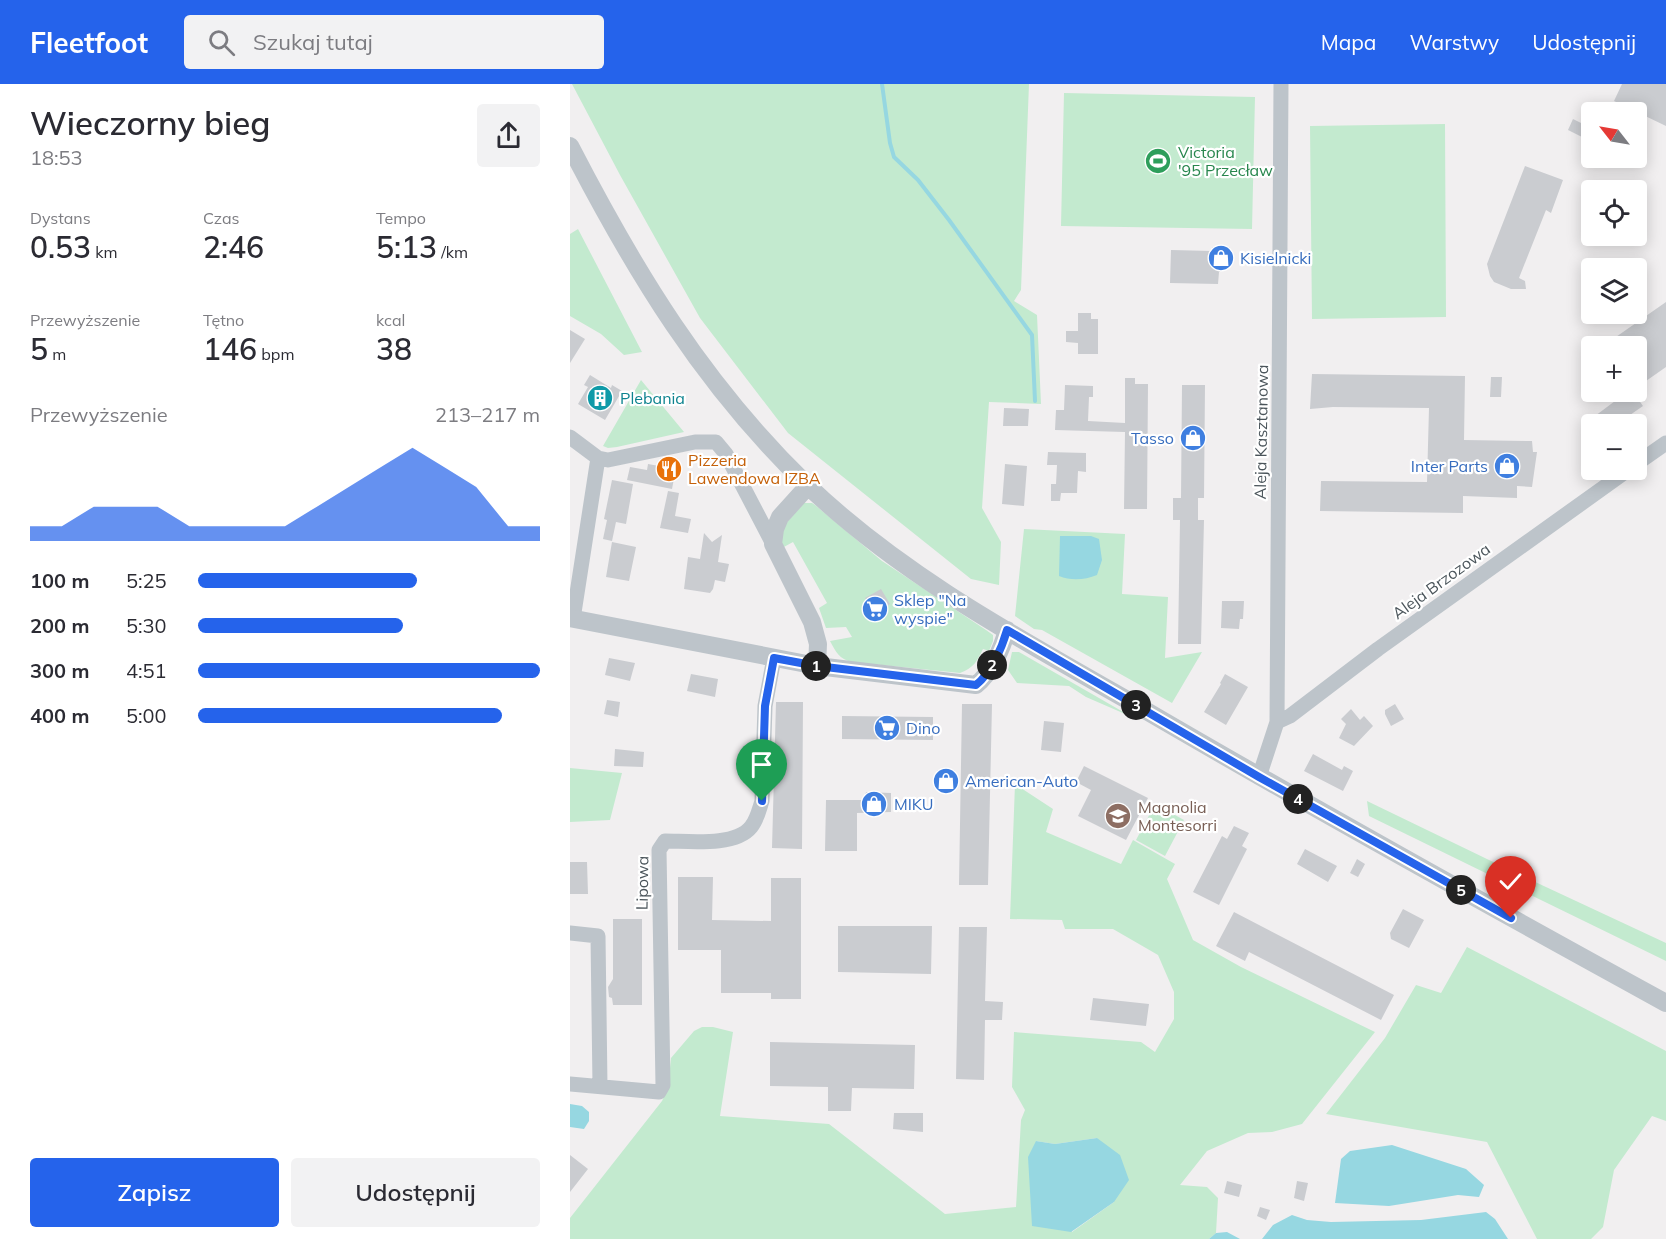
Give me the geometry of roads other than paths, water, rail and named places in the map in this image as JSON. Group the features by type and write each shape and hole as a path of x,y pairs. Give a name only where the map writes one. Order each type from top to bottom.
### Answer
{"street":[{"name":"Aleja Kasztanowa","path":"1259,777 1277,722 1281,84"},
{"path":"570,146 624,248 669,321 712,379 754,430 808,486 853,526 953,598 1007,630 1259,777 1666,1003"},
{"path":"570,437 598,458 608,459 695,442 716,442 726,454 812,622 818,644 817,666"},
{"path":"1647,456 1666,443"},
{"path":"598,458 572,619 817,666 976,685 983,680 1007,630"},
{"name":"Aleja Brzozowa","path":"1277,722 1292,715 1377,649 1614,480"},
{"path":"774,544 777,524 786,510 808,486"},
{"name":"Lipowa","path":"570,1084 659,1092 663,1085 659,850 665,841 717,841 737,837 750,829 762,801 765,706 774,658"},
{"path":"570,933 598,936 600,1086"}],"water":[{"path":"1060,536 1091,536 1099,539 1102,560 1097,575 1078,579 1059,576"},
{"path":"570,1104 582,1106 589,1112 589,1121 584,1129 570,1127"},
{"path":"1097,1138 1120,1155 1129,1180 1114,1202 1071,1232 1032,1226 1028,1157 1036,1141 1055,1144"},
{"path":"1392,1145 1466,1169 1484,1185 1479,1197 1458,1195 1389,1206 1335,1203 1341,1159 1350,1151"},
{"path":"1486,1212 1495,1219 1508,1239 1262,1239 1273,1225 1292,1215 1307,1220 1331,1222 1421,1220"},
{"path":"1227,1232 1240,1239 1209,1239 1216,1233"}],"waterway":[{"path":"882,84 894,157 918,180 1032,335 1035,401"}],"place":[{"name":"Victoria '95 Przecław","path":"1158,161"},
{"name":"Kisielnicki","path":"1221,258"},
{"name":"Plebania","path":"600,398"},
{"name":"Tasso","path":"1193,438"},
{"name":"Inter Parts","path":"1507,466"},
{"name":"Pizzeria Lawendowa IZBA","path":"669,469"},
{"name":"Sklep \"Na wyspie\"","path":"875,609"},
{"name":"Dino","path":"887,728"},
{"name":"American-Auto","path":"946,781"},
{"name":"MIKU","path":"874,804"},
{"name":"Magnolia Montesorri","path":"1118,816"}]}
